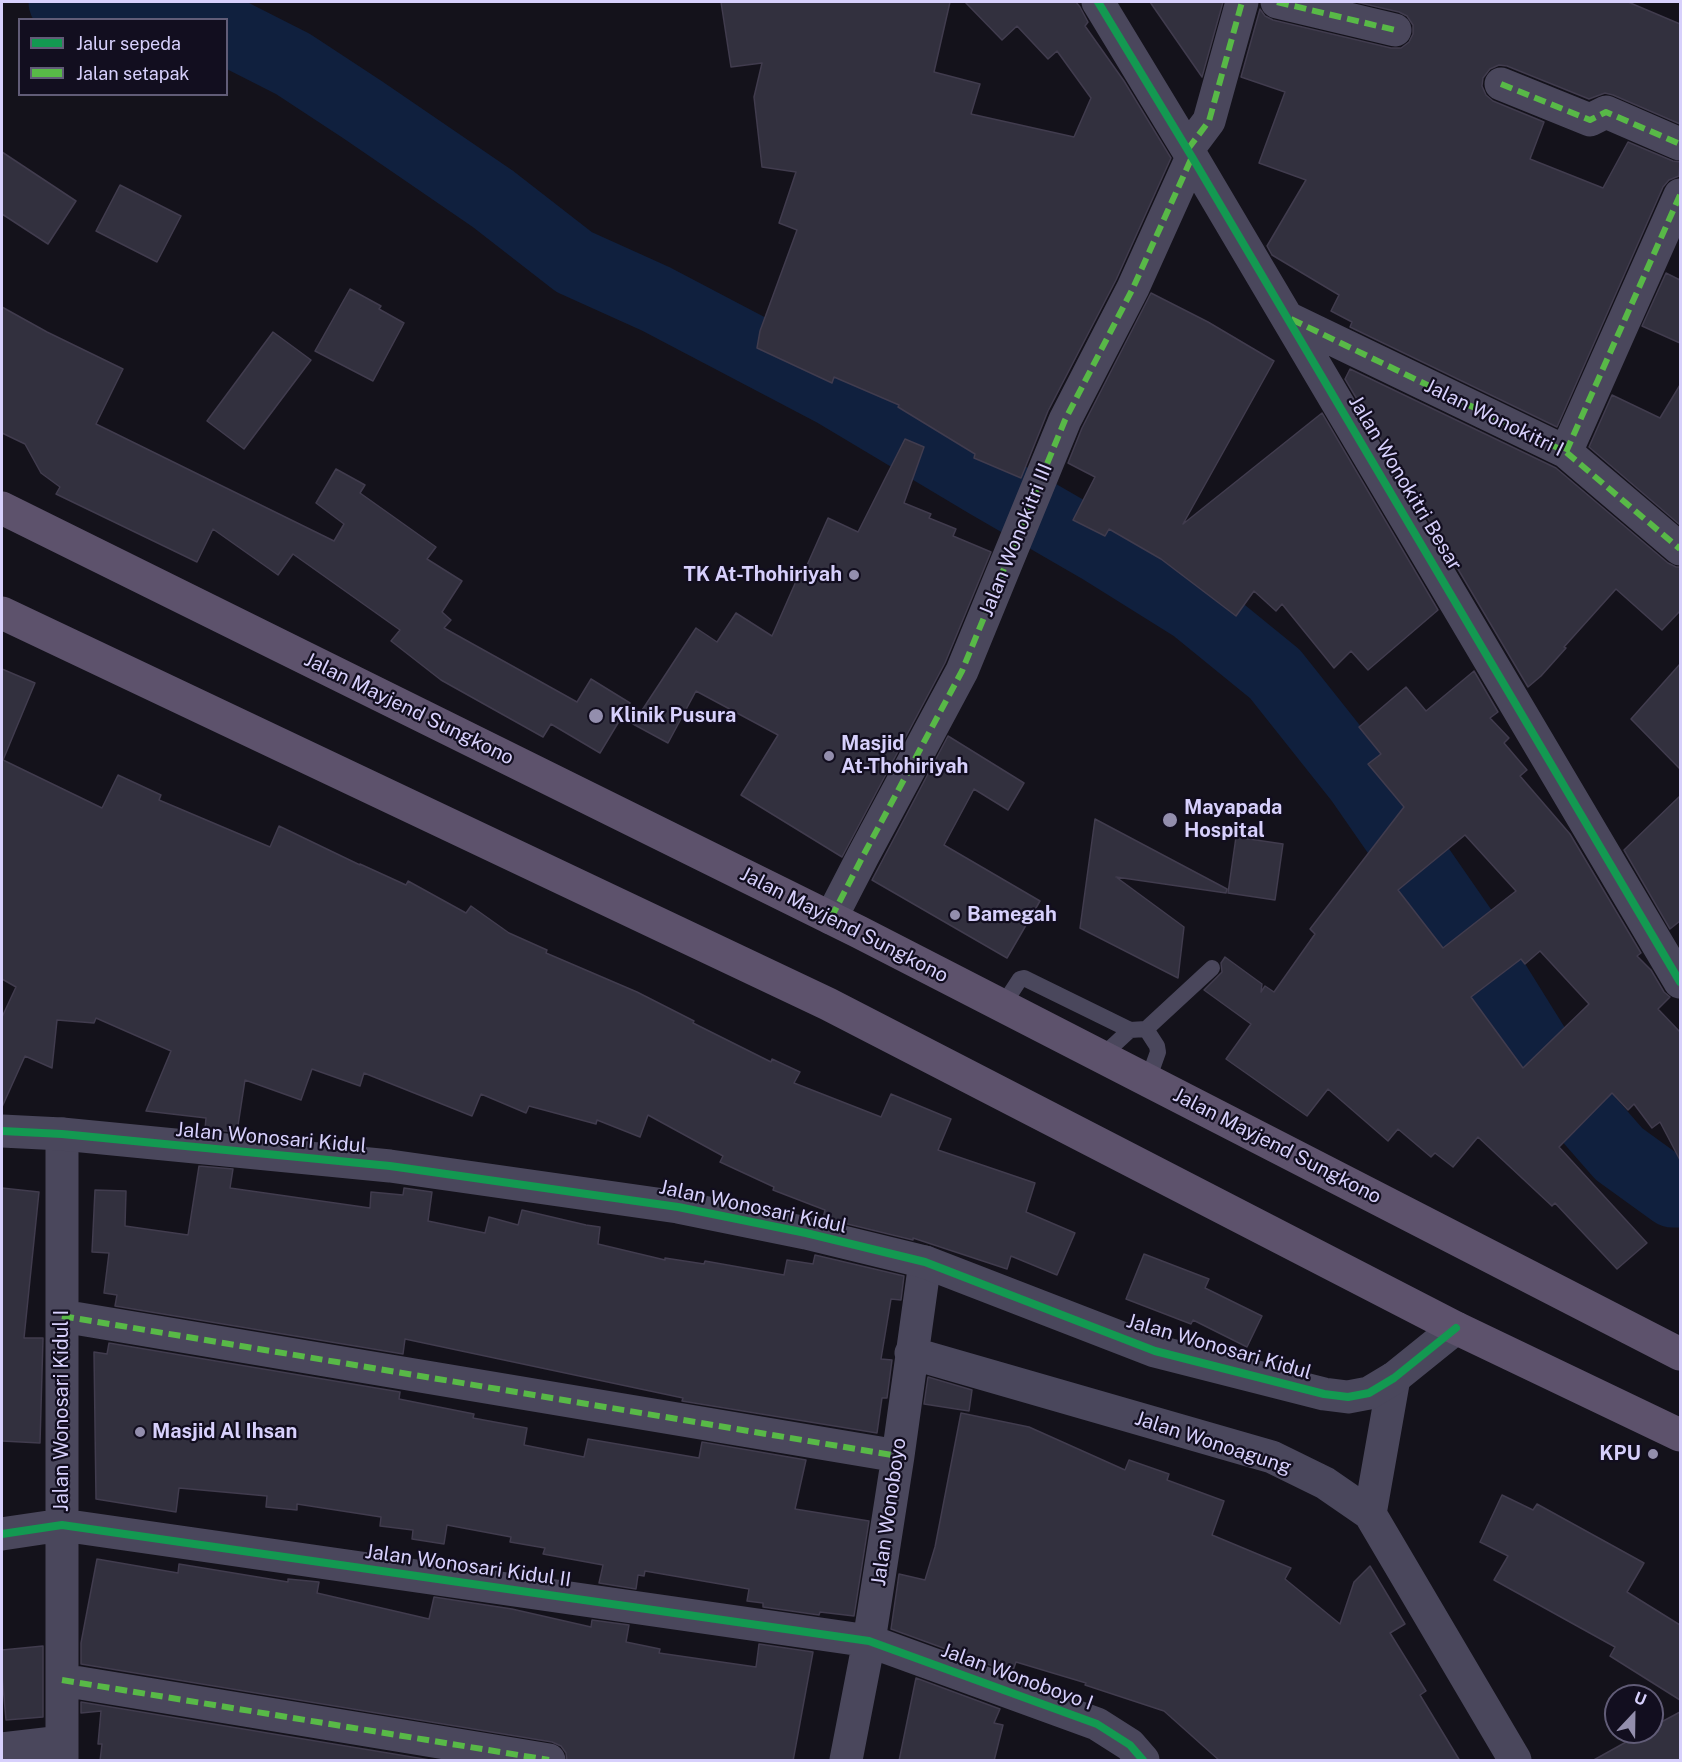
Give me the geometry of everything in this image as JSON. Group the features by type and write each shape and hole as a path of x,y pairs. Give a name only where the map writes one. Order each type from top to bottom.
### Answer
{"main road":[{"name":"Jalan Mayjend Sungkono","path":"2,508 831,918 1675,1346"},
{"path":"2,613 828,1004 1456,1328 1680,1435"}],"street":[{"name":"Jalan Wonokitri Besar","path":"1098,2 1288,318 1680,982"},
{"name":"Jalan Wonokitri III","path":"831,918 962,671 1065,420 1133,288 1190,153 1209,121 1242,2"},
{"path":"1277,2 1395,30"},
{"path":"1501,84 1590,120 1606,112 1680,144"},
{"path":"1566,452 1680,195"},
{"name":"Jalan Wonokitri I","path":"1288,318 1566,452 1680,549"},
{"name":"Jalan Wonosari Kidul","path":"2,1131 62,1134 390,1166 678,1207 806,1233 925,1262 1155,1351 1324,1394 1348,1397 1369,1394 1394,1378 1456,1328"},
{"name":"Jalan Wonosari Kidul I","path":"62,1134 62,1751"},
{"name":"Jalan Wonoboyo","path":"846,1761 869,1641 925,1262"},
{"path":"62,1316 898,1456"},
{"name":"Jalan Wonoagung","path":"911,1353 1272,1457 1325,1483 1370,1514 1515,1761"},
{"path":"1370,1514 1394,1378"},
{"name":"Jalan Wonosari Kidul II","path":"2,1534 62,1524 869,1641"},
{"name":"Jalan Wonoboyo I","path":"869,1641 1096,1724 1133,1755"},
{"path":"62,1680 549,1761"},
{"path":"2,1749 62,1751"}],"lane":[{"path":"1102,1056 1138,1030 1212,968"},
{"path":"1003,1005 1020,979 1024,978 1138,1030 1157,1046 1158,1052 1148,1080"}],"building":[{"path":"721,2 950,2 934,72 980,84 971,114 1074,137 1091,98 1057,51 1048,59 1017,26 1002,40 965,2 1076,2 1080,7 1088,22 1085,26 1124,81 1171,158 1116,280 1048,411 1021,478 974,458 975,454 898,407 899,405 834,377 832,383 757,348 760,331 797,230 779,223 796,172 762,167 754,97 762,63 731,67"},
{"path":"1150,2 1223,2 1202,77 1177,41"},
{"path":"1356,2 1628,2 1680,24 1680,124 1613,95 1605,93 1589,99 1507,66 1499,65 1490,69 1483,78 1482,86 1486,95 1493,101 1544,122 1530,159 1603,188 1628,142 1680,162 1679,176 1669,180 1663,187 1557,427 1350,327 1352,322 1331,311 1339,295 1272,255 1267,246 1306,180 1259,163 1285,92 1241,77 1260,9 1265,16 1273,20 1391,48 1401,48 1409,42 1413,34 1413,25 1407,16"},
{"path":"2,152 76,201 48,244 2,214"},
{"path":"120,185 181,216 157,262 96,231"},
{"path":"1666,273 1680,280 1680,343 1642,326"},
{"path":"350,289 381,306 379,309 404,323 373,381 315,351"},
{"path":"1151,293 1208,322 1274,361 1183,524 1322,413 1438,610 1368,670 1351,651 1334,668 1282,604 1276,611 1254,591 1236,616 1161,559 1109,529 1105,536 1073,520 1095,477 1068,463 1082,428"},
{"path":"2,307 123,369 96,424 334,541 344,524 316,503 336,469 365,485 360,493 436,547 427,559 462,581 442,612 451,620 444,628 577,702 591,679 630,703 600,753 551,724 543,737 441,680 391,641 400,630 293,554 278,575 213,529 197,562 56,494 60,487 41,473 25,444 2,433"},
{"path":"273,332 311,360 244,449 207,421"},
{"path":"1350,369 1556,468 1668,563 1680,567 1680,611 1662,630 1616,589 1541,676 1528,687 1345,379"},
{"path":"1680,385 1680,525 1589,447 1612,395 1660,418"},
{"path":"905,439 924,447 904,503 931,514 929,518 956,529 953,536 991,552 945,663 842,857 741,795 778,735 696,691 668,743 633,724 696,628 717,642 736,613 772,636 797,579 800,581 828,518 858,532"},
{"path":"1680,664 1680,769 1631,719"},
{"path":"2,669 35,683 3,760 102,808 118,775 161,795 159,800 270,847 279,826 406,885 408,881 466,913 471,906 509,933 547,950 546,953 637,992 771,1062 772,1059 800,1072 794,1083 881,1117 891,1094 951,1119 938,1150 1035,1183 1026,1212 1075,1233 1057,1275 1011,1256 1007,1269 913,1238 913,1240 823,1218 825,1210 773,1190 774,1187 720,1162 723,1156 648,1115 640,1137 597,1120 596,1124 529,1106 526,1113 481,1094 472,1116 364,1073 360,1086 312,1069 301,1100 245,1080 237,1132 205,1129 206,1118 146,1111 171,1051 96,1018 94,1023 57,1020 52,1068 25,1056 2,1107 2,1017 16,987 2,979"},
{"path":"1474,671 1498,712 1490,718 1509,738 1504,743 1527,770 1520,776 1570,834 1641,953 1637,956 1651,970 1664,992 1670,997 1658,1009 1680,1032 1680,1160 1660,1122 1652,1128 1634,1104 1628,1110 1612,1093 1559,1147 1647,1243 1617,1269 1555,1203 1552,1206 1478,1137 1453,1167 1435,1153 1431,1157 1398,1129 1388,1141 1328,1089 1307,1116 1226,1059 1251,1024 1204,990 1222,972 1221,963 1225,957 1262,984 1261,992 1265,986 1274,992 1315,934 1310,929 1404,807 1368,764 1381,754 1359,727 1406,687 1426,711","holes":["1465,835 1516,891 1443,948 1398,890","1540,951 1589,1004 1523,1068 1471,997 1521,959 1525,964"]},
{"path":"948,736 1024,783 1008,810 974,789 944,845 1040,901 1007,958 872,880"},
{"path":"1680,796 1680,921 1670,929 1624,850"},
{"path":"1095,819 1227,889 1226,893 1116,877 1184,927 1178,978 1080,928"},
{"path":"1236,837 1283,844 1275,900 1228,893"},
{"path":"199,1166 233,1169 230,1188 370,1208 371,1192 403,1195 404,1188 432,1192 428,1221 485,1233 489,1217 518,1225 522,1210 600,1227 598,1244 665,1260 665,1258 704,1264 705,1261 784,1275 787,1260 813,1264 815,1255 904,1276 901,1300 891,1299 881,1359 892,1360 887,1398 882,1398 877,1433 682,1401 683,1398 405,1339 403,1354 115,1306 117,1295 104,1293 109,1253 92,1252 95,1190 126,1191 125,1226 188,1235"},
{"path":"2,1188 39,1192 24,1338 43,1338 40,1443 2,1441"},
{"path":"1144,1254 1209,1279 1205,1288 1262,1316 1247,1347 1193,1320 1191,1324 1126,1299"},
{"path":"109,1343 400,1392 399,1399 474,1414 473,1418 527,1428 524,1445 584,1457 588,1439 699,1458 702,1442 806,1460 795,1509 869,1521 854,1616 820,1612 819,1615 763,1607 763,1603 747,1601 749,1589 645,1571 644,1576 638,1575 636,1589 599,1583 603,1565 543,1554 545,1548 510,1542 511,1537 447,1525 444,1544 412,1539 413,1530 380,1526 381,1517 297,1504 297,1510 266,1507 267,1496 179,1488 176,1512 96,1499 94,1352 107,1354"},
{"path":"928,1377 972,1390 969,1411 924,1404"},
{"path":"961,1413 1029,1427 1125,1470 1129,1460 1169,1474 1167,1480 1224,1501 1212,1535 1291,1568 1285,1579 1340,1624 1354,1582 1370,1566 1405,1624 1390,1633 1426,1691 1420,1695 1460,1761 1220,1761 1164,1711 1085,1685 1086,1683 1016,1662 1012,1673 891,1629 899,1574 925,1580 935,1547"},
{"path":"1502,1495 1533,1510 1537,1504 1644,1563 1627,1592 1680,1625 1680,1700 1664,1690 1664,1684 1655,1684 1610,1656 1615,1647 1494,1580 1508,1556 1480,1542"},
{"path":"97,1559 178,1573 179,1564 288,1582 288,1579 319,1582 317,1593 429,1619 434,1597 512,1609 591,1627 592,1620 629,1625 626,1642 660,1649 659,1653 756,1667 759,1644 813,1652 793,1761 567,1761 566,1753 561,1746 552,1742 81,1664 81,1643"},
{"path":"43,1646 43,1717 6,1720 2,1650"},
{"path":"916,1678 1000,1709 994,1723 1003,1725 994,1761 899,1761"},
{"path":"81,1702 436,1761 100,1761 102,1744 98,1744 101,1711 81,1713"},
{"path":"1680,1712 1680,1761 1592,1761 1622,1744 1664,1744 1664,1721"}],"waterway":[{"path":"63,2 196,13 204,18"},
{"path":"228,31 293,64 363,110 493,199 574,262 656,299 833,392 1098,548 1194,608 1275,674 1360,781 1464,931 1563,1090 1619,1154 1673,1193 1680,1193"}],"marked path":[{"path":"1188,149 1209,121 1242,2"},
{"path":"1277,2 1395,30"},
{"path":"1501,84 1590,120 1606,112 1680,144"},
{"path":"831,918 962,671 1065,420 1133,288 1192,157"},
{"path":"1566,452 1680,195"},
{"path":"1291,319 1566,452 1680,549"},
{"path":"62,1316 898,1456"},
{"path":"62,1680 549,1760"}],"cycle path":[{"path":"1098,2 1680,982"},
{"path":"2,1131 62,1134 390,1166 678,1207 806,1233 925,1262 1155,1351 1324,1394 1348,1397 1369,1393 1394,1378 1456,1328"},
{"path":"2,1534 62,1525 869,1641 1097,1724 1130,1745 1143,1760"}],"place":[{"name":"TK At-Thohiriyah","path":"854,575"},
{"name":"Klinik Pusura","path":"596,716"},
{"name":"Masjid At-Thohiriyah","path":"829,756"},
{"name":"Mayapada Hospital","path":"1170,820"},
{"name":"Bamegah","path":"955,915"},
{"name":"Masjid Al Ihsan","path":"140,1432"},
{"name":"KPU","path":"1653,1454"}]}
